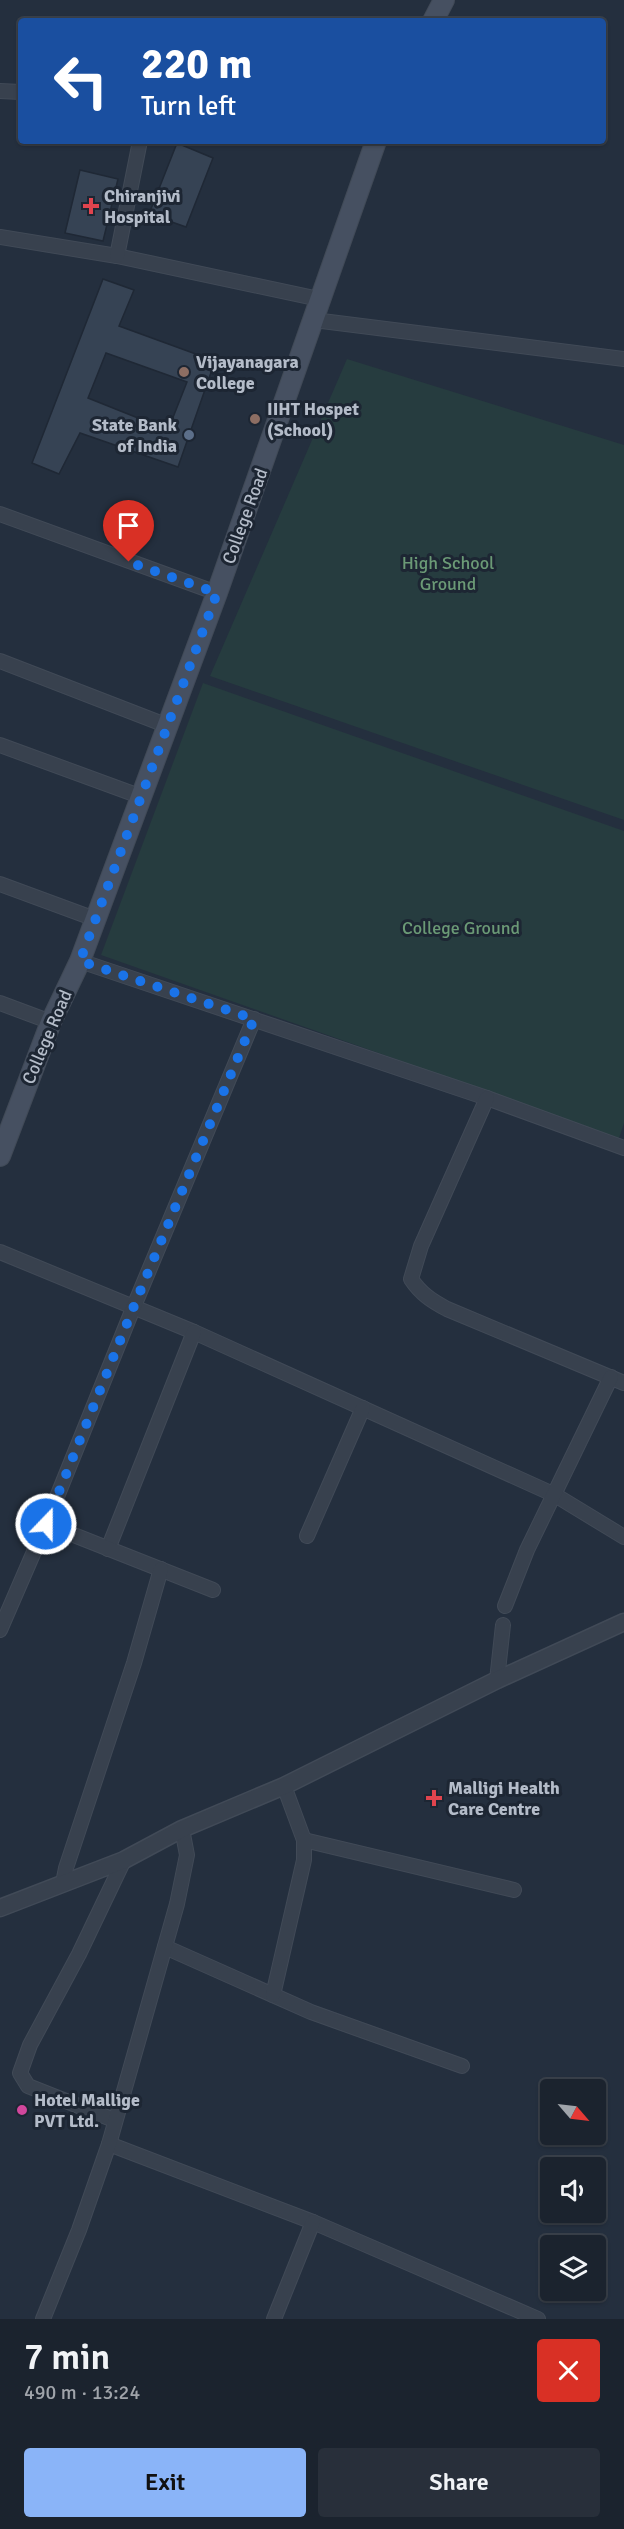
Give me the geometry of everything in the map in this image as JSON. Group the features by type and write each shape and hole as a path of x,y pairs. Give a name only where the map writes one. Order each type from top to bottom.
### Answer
{"main road":[{"path":"435,18 444,0"},
{"name":"College Road","path":"0,1156 51,1022 80,961 168,726 375,144"}],"street":[{"path":"0,91 18,92"},
{"path":"117,256 139,144"},
{"path":"0,237 117,256 319,299"},
{"path":"314,320 624,359"},
{"path":"0,514 217,593"},
{"path":"0,661 168,726"},
{"path":"0,745 142,796"},
{"path":"0,884 95,919"},
{"path":"80,961 487,1098 624,1148"},
{"path":"0,1003 51,1022"},
{"path":"0,1630 254,1019"},
{"path":"487,1098 421,1246 411,1279 418,1289 432,1301 447,1309 618,1380 527,1550 505,1606"},
{"path":"0,1252 194,1332 555,1495 624,1537"},
{"path":"108,1549 194,1332"},
{"path":"307,1536 363,1408"},
{"path":"46,1524 213,1590"},
{"path":"63,1883 161,1569"},
{"path":"0,1908 124,1860 182,1829 284,1786 497,1680 624,1622"},
{"path":"497,1680 502,1625"},
{"path":"273,1995 303,1871 304,1840 284,1786"},
{"path":"43,2319 79,2230 109,2144 165,1947 187,1855 182,1829"},
{"path":"304,1840 514,1890"},
{"path":"114,2120 28,2086 20,2073 30,2045 79,1954 124,1860"},
{"path":"165,1947 311,2012 462,2066"},
{"path":"109,2144 313,2222 503,2312 538,2319"},
{"path":"274,2319 313,2222"}],"green space":[{"name":"High School Ground","path":"347,359 624,445 624,820 210,676"},
{"name":"College Ground","path":"203,683 624,831 624,1123 619,1138 101,955"}],"building":[{"path":"177,144 213,158 186,227 149,214"},
{"name":"Chiranjivi Hospital","path":"80,170 118,179 103,241 65,233"},
{"name":"Vijayanagara College","path":"103,279 134,290 119,326 215,361 178,467 80,433 59,474 32,463","holes":["106,353 187,382 168,430 88,398"]}],"place":[{"name":"Chiranjivi Hospital","path":"91,206"},
{"name":"Vijayanagara College","path":"184,372"},
{"name":"IIHT Hospet (School)","path":"255,419"},
{"name":"State Bank of India","path":"189,435"},
{"name":"Malligi Health Care Centre","path":"434,1798"},
{"name":"Hotel Mallige PVT Ltd.","path":"22,2110"}],"route":[{"path":"46,1524 254,1019 80,961 217,593 129,562"}]}
